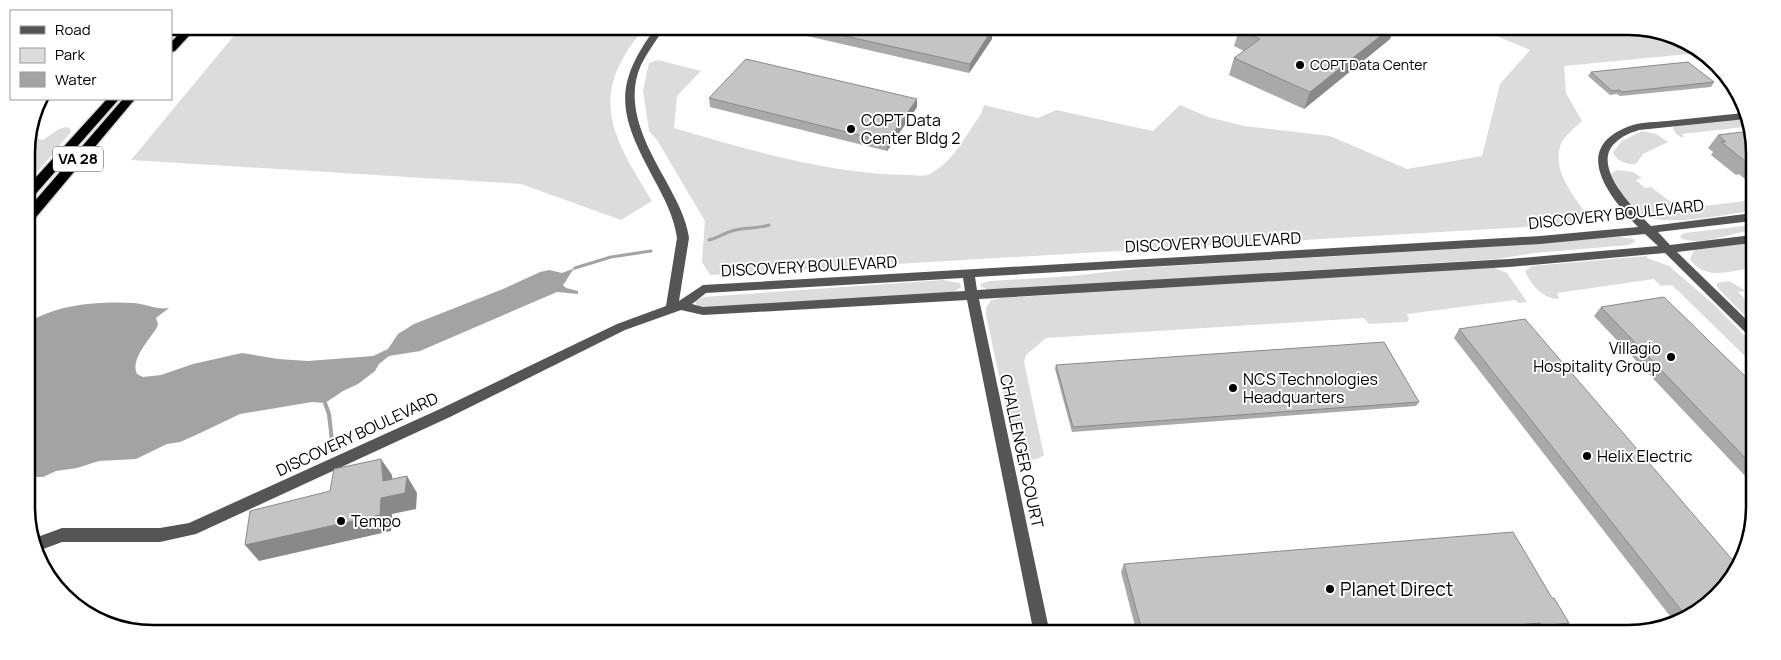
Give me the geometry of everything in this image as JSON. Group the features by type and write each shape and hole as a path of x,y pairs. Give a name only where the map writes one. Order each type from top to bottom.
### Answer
{"highway":[{"path":"172,48 184,35"},
{"name":"VA 28","path":"35,186 112,100"},
{"name":"VA 28","path":"35,210 128,100"}],"street":[{"path":"654,35 634,67 630,81 629,108 640,143 676,210 682,227 683,238 677,307 703,311 1509,262 1668,250 1746,239"},
{"path":"1740,116 1624,131 1614,137 1606,147 1602,159 1604,175 1611,188 1648,230 1746,325"},
{"name":"DISCOVERY BOULEVARD","path":"40,543 62,535 160,535 191,529 445,413 621,326 677,307 703,289 1520,241 1648,230 1746,218"},
{"name":"CHALLENGER COURT","path":"968,274 1040,625"}],"green space":[{"path":"235,35 640,35 616,73 611,94 611,114 616,134 625,155 652,201 621,220 521,184 131,160"},
{"path":"1494,35 1643,36 1666,41 1692,54 1564,66 1566,93 1582,121 1567,135 1561,144 1559,165 1567,186 1593,223 710,275 702,262 705,221 657,140 649,131 643,90 649,63 658,60 701,71 677,96 674,128 790,159 878,174 919,176 930,174 938,169 946,163 958,147 981,114 984,105 1038,118 1056,110 1153,131 1180,105 1208,117 1244,126 1330,136 1407,169 1482,156 1500,84 1530,50"},
{"path":"1741,119 1743,127 1682,134 1684,137 1681,137 1676,134 1673,128 1676,125"},
{"path":"70,128 71,132 35,175 36,139 43,140 59,129"},
{"path":"1642,131 1656,134 1668,142 1643,154 1636,164 1629,164 1619,160 1613,152 1622,141"},
{"path":"1617,170 1633,172 1642,178 1636,180 1645,188 1651,187 1680,209 1746,201 1746,212 1683,220 1656,219 1645,216 1629,203 1611,174"},
{"path":"1746,226 1746,231 1706,240 1697,241 1680,238 1685,233"},
{"path":"1619,237 1634,239 1635,242 1628,245 1535,253 1497,259 989,290 980,286 982,283 990,281 1072,276 1142,268"},
{"path":"1746,244 1746,269 1718,273 1702,270 1690,259 1694,250"},
{"path":"1647,256 1647,258 1669,266 1712,303 1746,337 1746,357 1672,285 1661,286 1654,279 1557,293 1559,299 1543,294 1531,282 1525,271 1532,266"},
{"path":"1492,267 1507,273 1527,302 1519,303 1515,300 1407,314 1409,319 1407,322 1369,324 1364,318 1046,338 1026,355 1024,362 1044,455 1030,460 1016,455 986,315 986,308 991,300"},
{"path":"943,280 960,283 961,287 954,292 706,308 697,305 694,301 704,297"},
{"path":"1729,281 1746,291 1738,292 1746,300 1746,317 1717,287 1717,283"}],"water":[{"path":"575,268 563,285 566,288 578,291 578,294 557,292 420,351 389,356 379,364 375,371 358,384 325,403 312,402 240,414 180,442 167,444 136,459 99,461 77,468 56,471 43,477 35,476 35,319 39,317 65,308 93,303 134,303 169,308 156,318 158,324 156,329 138,357 136,363 137,374 143,377 161,375 193,364 242,353 278,359 308,361 373,356 388,349 398,334 414,324 503,289 540,272 549,270 562,273"}],"building":[{"path":"840,35 989,35 970,64"},
{"path":"1251,35 1382,35 1310,92 1234,58 1260,39"},
{"name":"COPT Data Center Bldg 2","path":"746,59 917,99 887,142 709,98"},
{"path":"1688,62 1714,82 1622,92 1620,90 1612,91 1591,72"},
{"path":"1744,132 1746,162 1721,142 1726,142 1718,135"},
{"name":"Villagio Hospitality Group","path":"1664,297 1746,377 1746,459 1601,307"},
{"name":"Helix Electric","path":"1525,319 1733,561 1717,585 1706,596 1682,611 1459,329"},
{"name":"NCS Technologies Headquarters","path":"1384,342 1419,402 1073,427 1056,365"},
{"path":"381,459 383,481 407,476 405,493 381,498 380,515 245,545 250,511 330,491 334,469"},
{"name":"Planet Direct","path":"1513,532 1569,623 1550,625 1541,625 1540,623 1519,625 1140,625 1124,564"}],"waterway":[{"path":"709,240 729,232 769,225"},
{"path":"575,268 611,257 651,251"},
{"path":"325,403 329,414 332,441"}],"place":[{"name":"COPT Data Center","path":"1300,65"},
{"name":"COPT Data Center Bldg 2","path":"851,129"},
{"name":"Villagio Hospitality Group","path":"1671,357"},
{"name":"NCS Technologies Headquarters","path":"1233,388"},
{"name":"Helix Electric","path":"1587,456"},
{"name":"Tempo","path":"341,521"},
{"name":"Planet Direct","path":"1330,589"}]}
